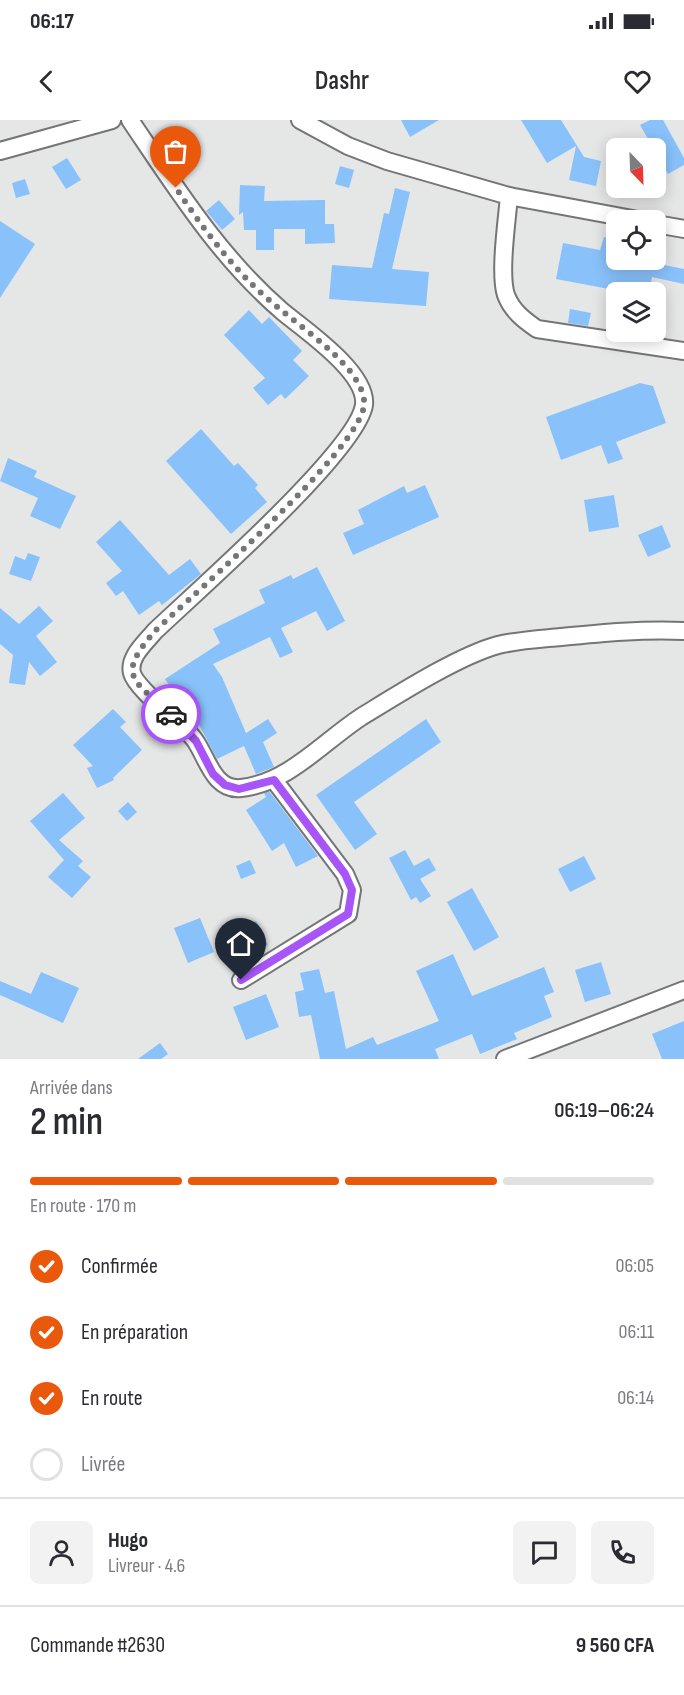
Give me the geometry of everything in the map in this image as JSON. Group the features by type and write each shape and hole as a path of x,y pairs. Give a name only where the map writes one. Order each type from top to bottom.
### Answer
{"street":[{"path":"0,151 112,120"},
{"path":"130,120 188,206 220,247 258,290 343,362 358,383 364,403 358,425 313,479 155,631 136,653 131,666 132,675 138,685 175,718 196,741 213,774 225,785 239,789 274,780 394,697 497,645 653,629 684,631"},
{"path":"300,120 348,146 387,160 508,196 606,214"},
{"path":"508,196 504,271 506,295 520,317 537,329 684,351"},
{"path":"666,226 684,229"},
{"path":"241,980 348,914 352,899 345,874 274,780"},
{"path":"505,1059 684,990"}],"building":[{"path":"401,120 439,120 410,137"},
{"path":"521,120 561,120 584,157 601,161 596,186 569,180 576,146 547,163"},
{"path":"650,120 663,120 684,158 684,165 668,174 666,170 666,138 647,138 640,125"},
{"path":"67,158 81,180 66,189 52,167"},
{"path":"340,166 354,170 349,188 335,184"},
{"path":"25,179 30,194 16,198 12,183"},
{"path":"240,185 265,186 264,201 325,200 325,224 334,224 335,243 305,244 305,229 274,229 274,250 256,250 256,230 244,230 243,212 239,215"},
{"path":"395,188 410,192 392,269 429,272 426,306 329,299 332,265 372,268 384,213 389,214"},
{"path":"219,200 235,219 222,230 206,211"},
{"path":"0,221 35,244 0,298"},
{"path":"604,237 606,238 606,270 666,270 666,265 684,269 684,284 652,277 651,282 606,282 606,288 556,279 563,243 600,250"},
{"path":"570,309 591,313 588,326 568,323"},
{"path":"249,310 262,324 269,317 302,351 293,360 309,376 285,399 281,394 268,405 253,388 265,378 224,335"},
{"path":"640,383 653,386 666,423 616,442 623,459 608,464 601,445 561,460 546,417"},
{"path":"201,429 234,466 238,463 258,485 255,488 267,502 231,534 166,461"},
{"path":"8,458 37,471 34,477 76,496 60,529 30,516 38,498 0,481"},
{"path":"425,485 439,517 353,555 343,533 364,524 358,510 404,486 407,493"},
{"path":"614,495 619,527 589,532 584,500"},
{"path":"120,520 169,575 190,559 201,574 162,605 159,601 139,615 123,591 116,596 106,583 122,571 96,542"},
{"path":"662,525 671,547 648,557 638,535"},
{"path":"28,553 40,557 31,581 9,574 15,556 25,560"},
{"path":"317,567 345,621 327,631 316,611 281,628 293,652 280,658 270,637 213,664 222,677 246,733 268,719 277,733 263,742 274,767 256,774 244,746 217,759 186,700 181,704 165,679 220,643 213,629 265,603 259,590 291,575 293,579"},
{"path":"39,606 53,621 36,636 57,662 40,676 29,662 25,685 9,683 13,655 0,644 0,608 19,624"},
{"path":"113,709 126,722 120,727 142,750 113,778 114,780 97,788 87,768 93,766 73,745"},
{"path":"426,719 441,742 354,802 377,834 355,850 316,795"},
{"path":"269,791 318,856 296,867 284,843 272,851 246,810 266,797 264,793"},
{"path":"63,793 85,818 59,840 83,861 78,866 91,877 72,898 48,877 64,860 30,821"},
{"path":"128,802 137,812 127,821 118,811"},
{"path":"405,850 414,866 429,858 436,870 420,879 431,896 420,903 416,897 411,900 389,858"},
{"path":"584,856 596,879 570,892 558,869"},
{"path":"250,860 256,873 241,879 236,866"},
{"path":"472,888 499,937 474,951 447,902"},
{"path":"200,918 214,952 188,963 174,928"},
{"path":"256,921 268,945 246,956 235,932"},
{"path":"453,954 472,996 544,967 554,992 544,996 552,1017 514,1033 517,1039 480,1054 472,1034 435,1049 439,1059 320,1059 311,1015 299,1017 295,992 304,990 300,973 319,969 325,993 334,991 346,1049 373,1037 377,1045 439,1021 416,971"},
{"path":"601,962 611,994 585,1002 575,970"},
{"path":"41,972 79,988 63,1023 0,995 0,981 31,994"},
{"path":"266,994 279,1027 246,1040 233,1007"},
{"path":"684,1021 684,1059 662,1059 652,1034"},
{"path":"160,1043 168,1054 161,1059 138,1059"}],"way so far":[{"path":"171,714 138,685 132,675 131,666 136,653 155,631 313,479 358,425 364,403 358,383 343,362 258,290 220,247 176,188"}],"route":[{"path":"171,714 196,741 213,774 225,785 239,789 274,780 345,874 352,890 348,914 241,980"}]}
